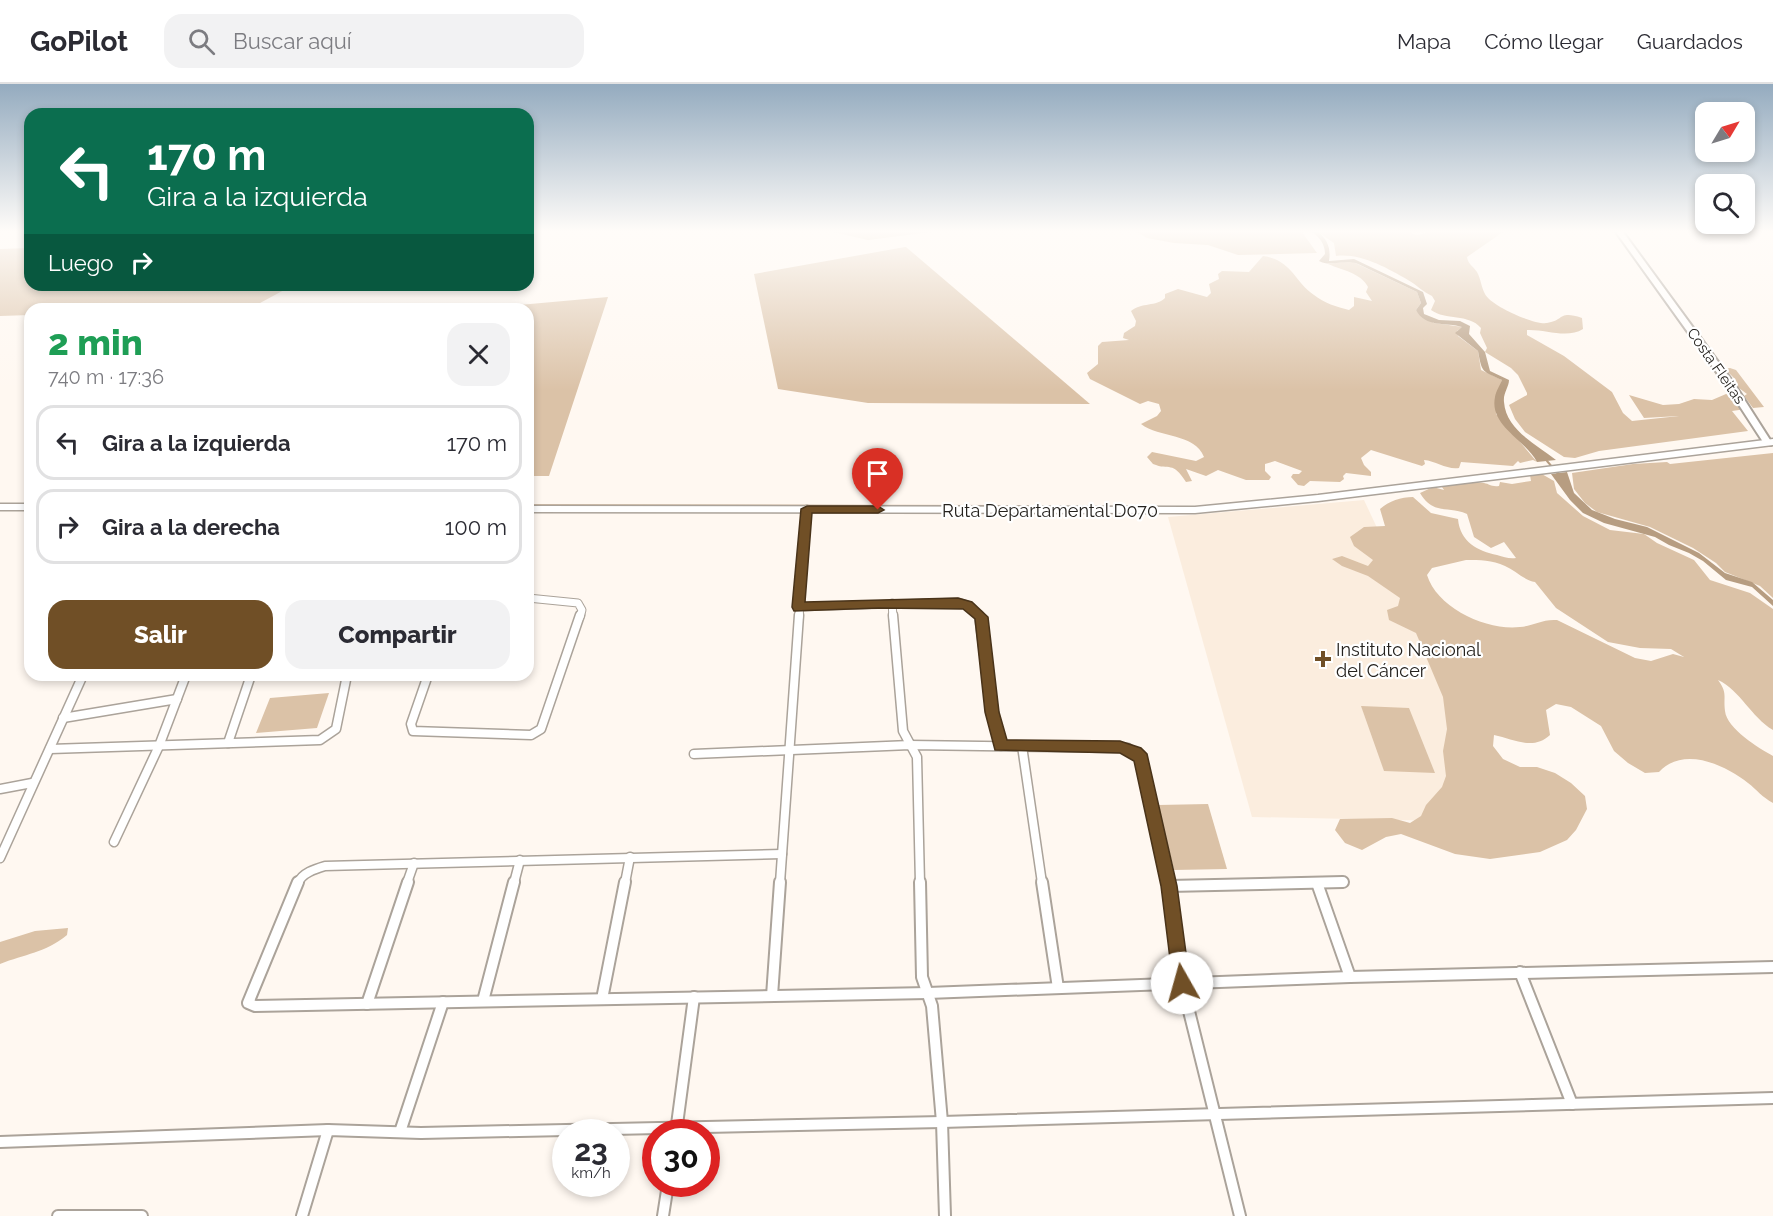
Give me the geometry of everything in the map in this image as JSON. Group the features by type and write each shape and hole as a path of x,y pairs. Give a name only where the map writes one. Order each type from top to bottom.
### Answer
{"main road":[{"name":"Costa Fleitas","path":"1658,285 1771,442"},
{"name":"Ruta Departamental D070","path":"534,509 1196,510 1318,498 1771,442"},
{"path":"0,507 24,507"}],"street":[{"path":"772,996 798,607 807,509"},
{"path":"426,681 411,724 413,731 531,735 537,733 541,729 582,610 578,603 534,599"},
{"path":"798,607 958,602 975,610 981,617 992,712 1001,746"},
{"path":"892,603 903,731 917,757 922,977 932,1006 942,1122 945,1216"},
{"path":"0,858 32,783 80,681"},
{"path":"114,842 159,746 184,681"},
{"path":"228,743 249,681"},
{"path":"50,749 320,740 329,736 336,729 346,681"},
{"path":"63,718 177,699"},
{"path":"694,753 788,752 910,745 1120,747 1135,752 1141,758 1169,886 1182,983 1240,1216"},
{"path":"1022,746 1058,988"},
{"path":"0,789 32,783"},
{"path":"782,854 325,866 312,870 300,878 248,1003 255,1006 928,993 1350,977 1773,967"},
{"path":"602,999 630,857"},
{"path":"483,1001 520,860"},
{"path":"368,1004 414,863"},
{"path":"1169,886 1343,882"},
{"path":"1317,883 1350,977"},
{"path":"1520,972 1572,1104"},
{"path":"677,1119 694,997"},
{"path":"400,1132 443,1002"},
{"path":"720,1128 1773,1098"},
{"path":"0,1142 328,1130 400,1132 642,1129"},
{"path":"302,1216 328,1130"},
{"path":"663,1216 666,1197"},
{"path":"58,1216 142,1216"}],"shaded area":[{"path":"0,285 24,285 24,291 282,291 260,303 24,303 24,315 0,316"},
{"path":"756,285 950,285 1090,404 868,403 778,389"},
{"path":"1209,285 1303,285 1318,298 1349,310 1354,306 1354,297 1372,301 1366,292 1367,285 1402,285 1417,292 1421,303 1416,310 1434,323 1463,327 1457,331 1458,336 1478,351 1481,370 1502,380 1496,414 1537,462 1533,460 1520,463 1518,461 1513,466 1461,462 1459,468 1455,468 1424,460 1425,464 1422,466 1371,450 1361,458 1371,472 1371,476 1346,473 1340,482 1310,481 1304,486 1298,485 1291,477 1302,471 1275,461 1265,464 1265,471 1271,477 1269,480 1246,480 1218,470 1206,476 1186,469 1192,481 1186,482 1174,468 1153,464 1147,457 1152,452 1196,461 1204,457 1193,444 1141,424 1157,416 1161,411 1159,404 1148,401 1140,404 1090,379 1087,373 1098,364 1098,346 1102,342 1129,340 1123,338 1124,333 1135,326 1136,321 1131,311 1135,308 1157,303 1165,298 1165,294 1178,289 1207,297 1211,293"},
{"path":"1402,285 1408,285 1423,292 1427,304 1423,308 1424,314 1439,320 1460,321 1470,326 1469,334 1485,352 1490,371 1509,380 1504,402 1510,421 1523,436 1556,460 1537,462 1503,425 1497,416 1495,407 1496,395 1502,380 1484,370 1478,351 1455,333 1462,327 1431,322 1420,316 1416,310 1421,303 1417,292"},
{"path":"1415,285 1482,285 1485,294 1495,304 1523,318 1547,323 1569,315 1582,318 1583,329 1577,332 1527,330 1527,335 1564,356 1612,392 1623,413 1632,421 1679,416 1644,418 1629,395 1663,405 1679,404 1694,399 1712,400 1726,394 1736,399 1746,409 1732,411 1748,431 1599,451 1575,458 1564,457 1525,432 1515,419 1509,405 1527,393 1518,375 1511,368 1485,352 1487,348 1480,333 1481,328 1470,320 1443,315 1431,310 1435,301"},
{"path":"608,297 549,476 534,476 534,304"},
{"path":"1725,369 1736,370 1764,407 1753,408 1744,396 1747,394 1735,385 1735,379"},
{"path":"1773,453 1773,598 1760,586 1725,572 1693,548 1650,527 1597,512 1585,503 1574,489 1572,473 1633,464 1667,462 1670,464"},
{"path":"1567,472 1574,493 1592,510 1615,519 1647,527 1699,553 1725,573 1752,582 1773,600 1773,606 1752,587 1726,580 1689,553 1655,537 1604,523 1583,513 1570,500 1551,474"},
{"path":"1540,473 1554,481 1557,493 1583,516 1610,530 1644,534 1657,543 1694,560 1710,580 1750,593 1773,609 1773,730 1758,718 1733,690 1718,680 1724,692 1725,711 1731,724 1744,737 1773,756 1773,803 1738,776 1716,764 1691,759 1680,760 1669,764 1659,772 1645,773 1614,751 1601,726 1571,707 1556,704 1546,710 1550,735 1544,740 1530,743 1494,735 1493,746 1503,759 1520,767 1537,767 1555,773 1585,796 1587,809 1576,830 1567,840 1540,852 1490,859 1455,854 1401,834 1386,837 1362,850 1345,843 1335,830 1340,819 1392,818 1410,823 1421,816 1426,805 1442,787 1446,776 1443,751 1447,729 1443,697 1416,633 1389,620 1387,610 1398,606 1400,598 1368,576 1342,566 1332,559 1342,556 1368,566 1373,560 1354,546 1350,537 1364,527 1385,526 1380,509 1395,500 1413,497 1431,513 1458,519 1462,534 1477,548 1504,557 1516,558 1504,542 1491,548 1474,537 1467,514 1430,505 1420,493 1433,487 1444,490 1442,487 1463,482 1499,486 1500,482 1512,484 1531,481 1530,475","holes":["1466,560 1500,564 1535,582 1556,608 1608,642 1640,648 1671,649 1684,657 1673,654 1651,661 1635,658 1557,620 1507,627 1493,625 1465,615 1441,598 1427,575 1432,568"]},
{"name":"Instituto Nacional del Cáncer","path":"1364,500 1466,718 1447,821 1252,817 1168,517"},
{"path":"534,504 1043,505 1043,508 534,505"},
{"path":"329,693 317,728 256,733 270,698"},
{"path":"1361,706 1409,708 1435,773 1384,771"},
{"path":"1208,804 1227,869 1174,870 1158,805"},
{"path":"68,928 67,935 51,946 0,964 0,942 35,931"}],"waterway":[{"path":"1547,461 1559,475"}],"place":[{"name":"Instituto Nacional del Cáncer","path":"1323,659"}],"route":[{"path":"878,510 807,509 798,607 958,602 968,605 981,617 992,712 1001,746 1120,747 1135,752 1141,758 1169,886 1182,983"}]}
